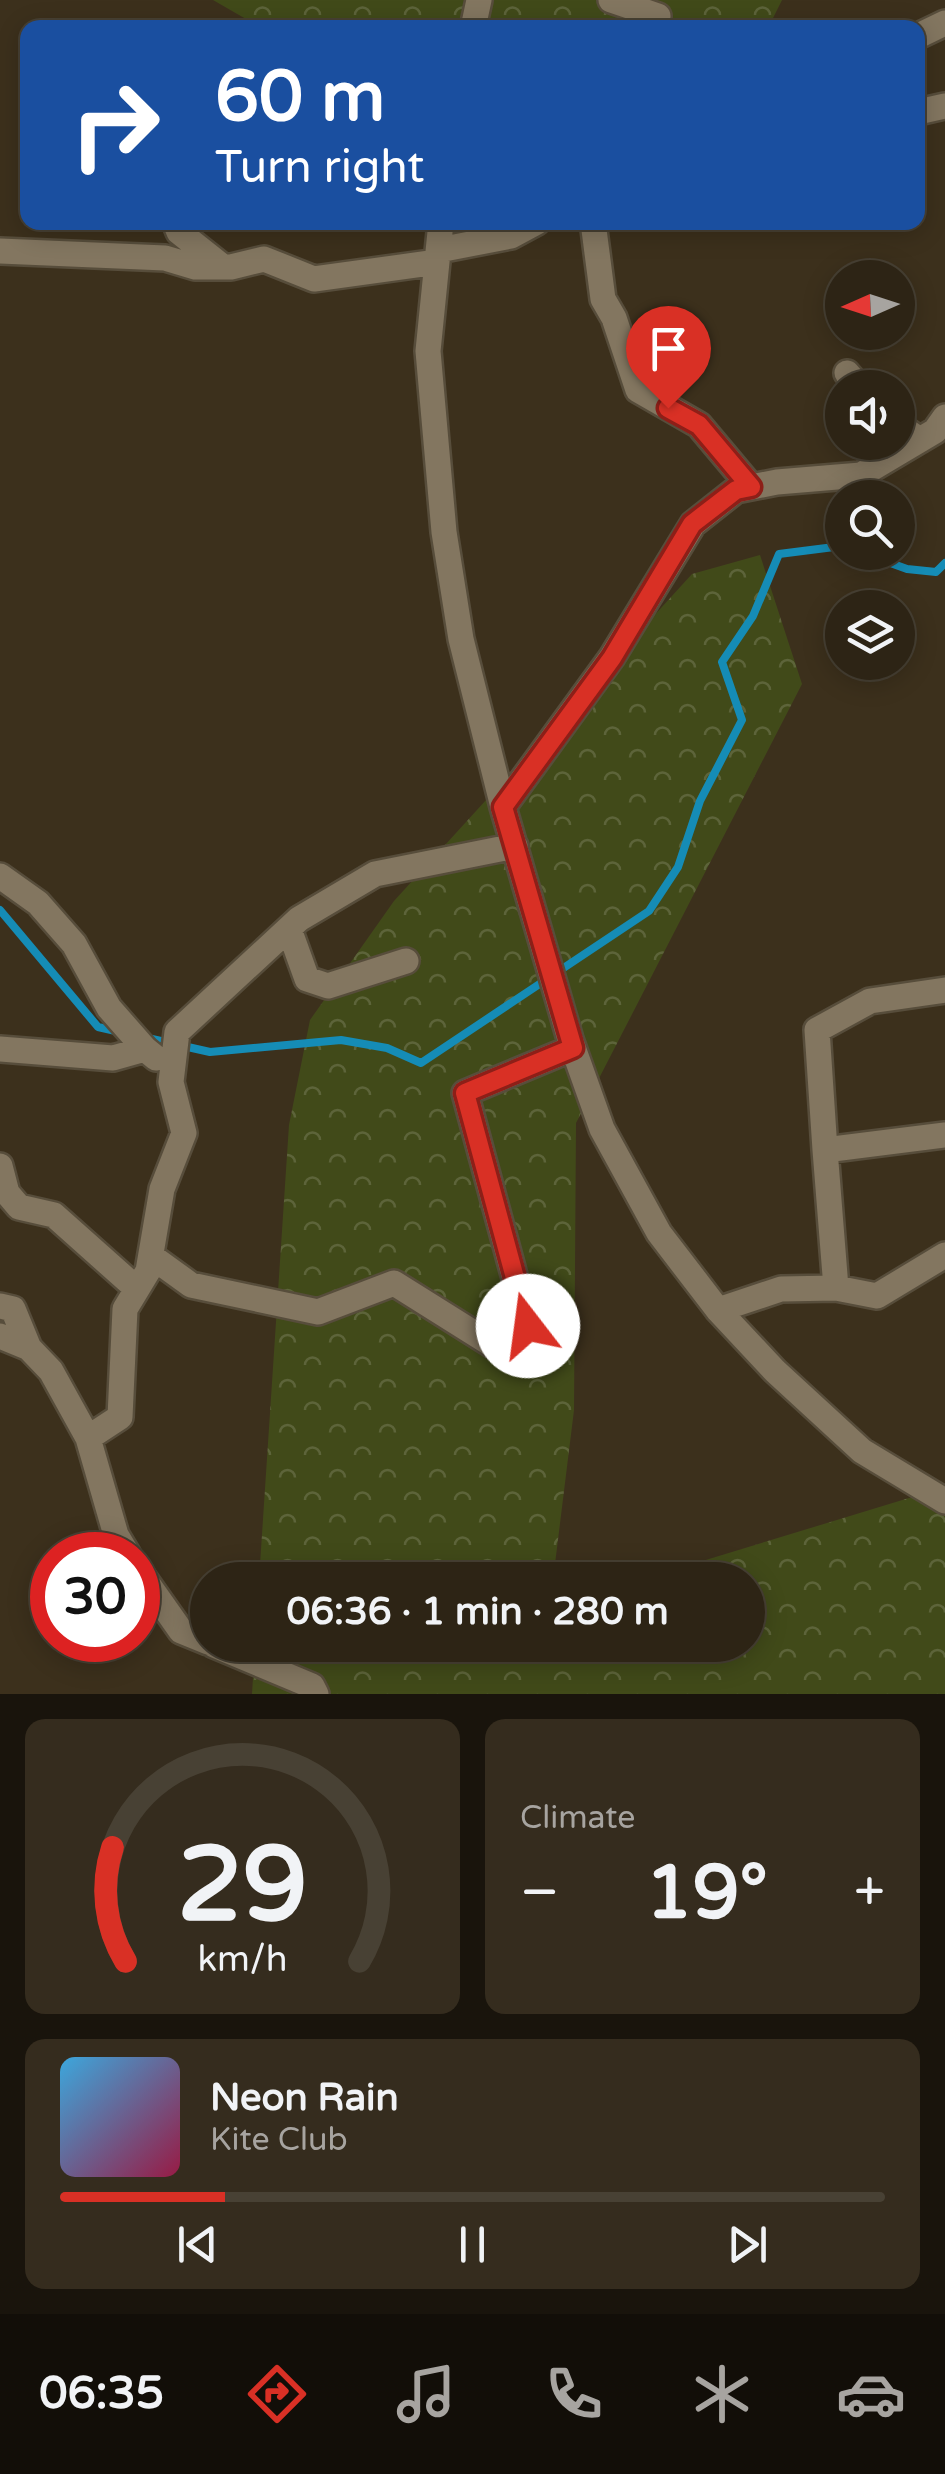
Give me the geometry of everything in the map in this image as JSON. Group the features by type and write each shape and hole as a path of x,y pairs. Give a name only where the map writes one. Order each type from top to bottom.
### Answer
{"street":[{"path":"611,0 658,16"},
{"path":"942,0 945,8"},
{"path":"178,230 223,267"},
{"path":"0,251 165,258 194,268 223,267 264,258 314,279 439,244 511,236 523,230"},
{"path":"594,230 603,299 614,318 638,390 699,425 751,487"},
{"path":"439,244 428,351 444,532 461,639 503,807 571,1044 602,1129 659,1233 718,1310 775,1371 862,1451 945,1502"},
{"path":"503,807 612,658 692,524 736,490 860,476 935,431 945,417"},
{"path":"915,437 920,440"},
{"path":"88,1438 120,1417 125,1309 148,1272 162,1189 184,1133 171,1082 176,1032 288,929 375,874 515,846"},
{"path":"0,876 38,904 74,944 116,1016 144,1048 173,1066"},
{"path":"288,929 308,979 328,986 406,961"},
{"path":"836,1288 817,1030 870,1002 945,990"},
{"path":"151,1256 191,1286 318,1312 394,1283 506,1354 528,1326 465,1093 571,1044"},
{"path":"0,1049 113,1058 144,1048"},
{"path":"825,1150 945,1135"},
{"path":"0,1166 7,1193 19,1207 54,1215 137,1290"},
{"path":"718,1310 782,1288 836,1288 877,1296 945,1254"},
{"path":"0,1306 13,1309 29,1348 51,1371 88,1438 115,1532"},
{"path":"0,1336 29,1348"},
{"path":"160,1601 181,1631 190,1635"},
{"path":"255,1662 312,1686 316,1694"}],"green space":[{"path":"213,0 782,0 772,20 248,20"},
{"path":"760,555 802,684 576,1123 574,1410 555,1562 260,1562 289,1125 310,1020 394,901 692,574"},
{"path":"945,1487 945,1694 252,1694 254,1662 765,1662 765,1562 699,1562"}],"waterway":[{"path":"143,1037 210,1052 341,1040 387,1048 421,1063 649,911 678,867 700,801 742,720 722,662 753,616 779,554 825,548"},
{"path":"915,570 936,572 945,563"},
{"path":"0,910 98,1027 120,1032"}],"route":[{"path":"528,1326 465,1093 573,1048 503,807 612,658 692,524 736,490 751,487 699,425 668,408"}]}
